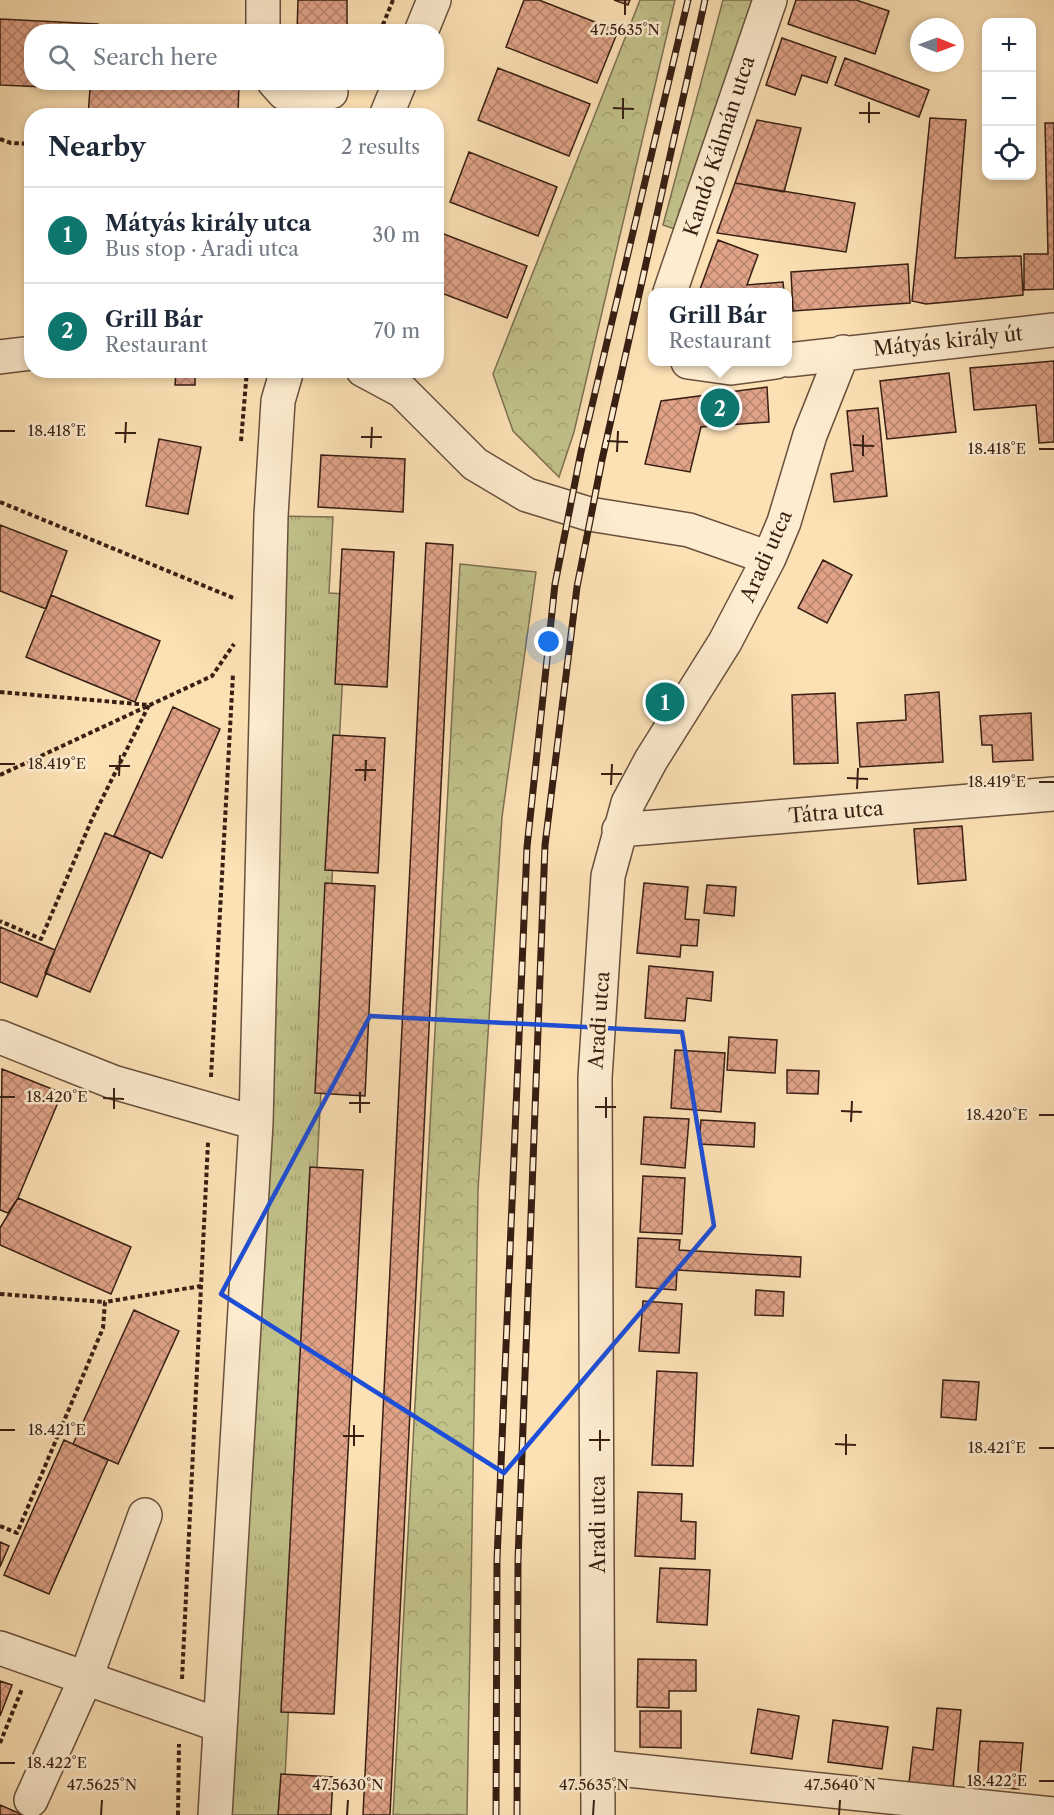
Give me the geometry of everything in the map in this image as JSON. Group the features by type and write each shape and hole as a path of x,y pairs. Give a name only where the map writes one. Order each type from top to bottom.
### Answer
{"street":[{"path":"263,0 263,24"},
{"path":"424,24 434,0"},
{"name":"Kandó Kálmán utca","path":"671,288 770,0"},
{"path":"281,90 284,93 331,92"},
{"path":"389,108 397,90"},
{"name":"Mátyás király út","path":"843,352 1054,330"},
{"path":"792,359 843,352"},
{"name":"Aradi utca","path":"598,1815 595,1078 608,876 628,803 651,760 724,642 769,558 784,522 810,435 843,352"},
{"path":"0,357 24,354"},
{"path":"717,366 731,368 746,366"},
{"path":"215,1815 256,1123 271,516 278,402 285,378"},
{"path":"378,378 402,391 475,464 527,495 590,514 689,530 769,558"},
{"name":"Tátra utca","path":"619,830 1054,795"},
{"path":"0,1037 113,1082 256,1123"},
{"path":"31,1800 86,1680 145,1515"},
{"path":"0,1648 219,1725"},
{"path":"599,1767 1054,1814"}],"path":[{"path":"383,24 393,0"},
{"path":"0,139 11,143 24,144"},
{"path":"241,448 247,378"},
{"path":"0,502 236,599"},
{"path":"235,611 236,587"},
{"path":"234,658 235,635"},
{"path":"0,775 212,676 234,646"},
{"path":"178,1815 180,1712 233,670"},
{"path":"0,692 149,705"},
{"path":"0,921 41,939 92,819 149,705"},
{"path":"0,1294 105,1302 201,1286"},
{"path":"0,1526 17,1533 103,1328 105,1302"},
{"path":"0,1743 34,1661"}],"highlighted area":[{"path":"370,1016 682,1032 714,1226 504,1473 221,1294"}],"green space":[{"path":"640,0 675,0 574,432 559,477 513,431 493,374"},
{"path":"723,0 755,0 675,229 663,225"},
{"path":"271,516 333,517 329,593 347,594 283,1815 212,1815"},
{"path":"460,564 536,572 502,817 478,1190 467,1815 393,1815"}],"building":[{"path":"298,0 347,0 347,24 297,24"},
{"path":"524,0 539,0 618,31 597,83 506,47"},
{"path":"614,0 630,0 628,5"},
{"path":"796,0 856,0 889,11 875,54 788,24"},
{"path":"0,19 98,24 24,24 24,86 0,85"},
{"path":"782,38 836,57 827,83 802,75 795,95 766,85"},
{"path":"845,58 929,90 919,117 835,85"},
{"path":"498,68 590,104 569,156 478,120"},
{"path":"90,90 239,90 238,108 89,108"},
{"path":"930,118 966,120 955,258 1021,256 1023,295 926,304 912,301"},
{"path":"757,120 801,128 784,192 735,183"},
{"path":"1045,123 1054,123 1054,289 1024,290 1024,254 1048,254"},
{"path":"469,152 557,187 538,236 450,202"},
{"path":"735,183 855,203 846,252 717,233"},
{"path":"444,234 527,266 507,318 444,294"},
{"path":"718,240 758,255 747,285 783,282 784,288 700,288"},
{"path":"908,264 910,303 793,311 791,272"},
{"path":"1054,361 1054,442 1039,443 1036,405 974,410 970,368"},
{"path":"949,373 956,432 887,439 880,381"},
{"path":"176,378 195,378 195,385 175,385"},
{"path":"767,387 769,422 701,427 690,472 645,464 661,401"},
{"path":"878,408 887,496 834,502 831,474 853,471 847,411"},
{"path":"159,439 201,447 188,514 146,506"},
{"path":"321,455 405,459 403,512 318,507"},
{"path":"0,525 67,551 46,609 0,591"},
{"path":"426,543 453,545 390,1815 363,1815"},
{"path":"342,549 394,552 387,687 335,684"},
{"path":"823,560 852,575 827,623 798,608"},
{"path":"51,595 160,641 135,702 26,657"},
{"path":"939,692 943,762 860,767 857,723 906,720 905,695"},
{"path":"835,693 838,763 794,764 792,695"},
{"path":"173,707 220,729 162,858 114,836"},
{"path":"1031,713 1033,760 993,762 992,745 982,745 980,716"},
{"path":"333,735 385,738 378,873 325,870"},
{"path":"962,826 966,880 918,884 914,829"},
{"path":"105,833 150,852 90,992 45,973"},
{"path":"325,883 375,886 365,1096 315,1093"},
{"path":"644,883 688,887 685,919 699,920 697,946 681,945 680,957 637,953"},
{"path":"707,885 736,887 734,916 704,913"},
{"path":"0,927 55,950 37,997 0,982"},
{"path":"649,966 713,972 711,1001 687,998 685,1021 645,1018"},
{"path":"729,1037 777,1040 775,1073 727,1070"},
{"path":"675,1050 725,1053 721,1112 671,1108"},
{"path":"2,1069 62,1093 18,1198 8,1213 0,1210"},
{"path":"787,1070 819,1071 818,1094 787,1093"},
{"path":"644,1117 689,1119 685,1168 641,1164"},
{"path":"701,1120 755,1123 754,1147 699,1144"},
{"path":"310,1167 363,1170 334,1714 281,1712"},
{"path":"643,1176 685,1178 682,1234 640,1232"},
{"path":"18,1198 131,1247 111,1294 0,1245 0,1228"},
{"path":"638,1238 680,1240 679,1250 801,1257 800,1277 677,1270 676,1290 636,1287"},
{"path":"756,1290 784,1292 783,1316 755,1315"},
{"path":"643,1301 682,1304 679,1353 639,1351"},
{"path":"134,1310 179,1331 118,1464 73,1444"},
{"path":"657,1371 697,1373 693,1466 652,1465"},
{"path":"943,1380 979,1382 976,1420 941,1417"},
{"path":"64,1440 108,1460 49,1594 4,1575"},
{"path":"638,1492 682,1494 681,1521 696,1522 695,1559 635,1556"},
{"path":"0,1542 9,1546 0,1567"},
{"path":"660,1568 710,1570 707,1625 657,1622"},
{"path":"638,1659 696,1660 696,1691 669,1691 669,1708 637,1707"},
{"path":"0,1681 12,1685 0,1716"},
{"path":"937,1708 961,1710 953,1788 909,1783 913,1747 933,1750"},
{"path":"758,1709 799,1716 792,1759 751,1753"},
{"path":"640,1711 681,1711 681,1748 640,1747"},
{"path":"833,1720 888,1727 882,1769 828,1762"},
{"path":"980,1741 1023,1743 1019,1789 977,1786"},
{"path":"281,1774 333,1777 331,1815 278,1815"},
{"path":"0,1805 23,1815 0,1815"}],"railway":[{"path":"496,1815 497,1560 527,847 555,584 581,452 688,0"},
{"path":"517,1815 518,1560 545,845 577,587 602,460 705,0"}],"place":[{"name":"Grill Bár","path":"720,408"},
{"name":"Mátyás király utca","path":"665,702"}]}
